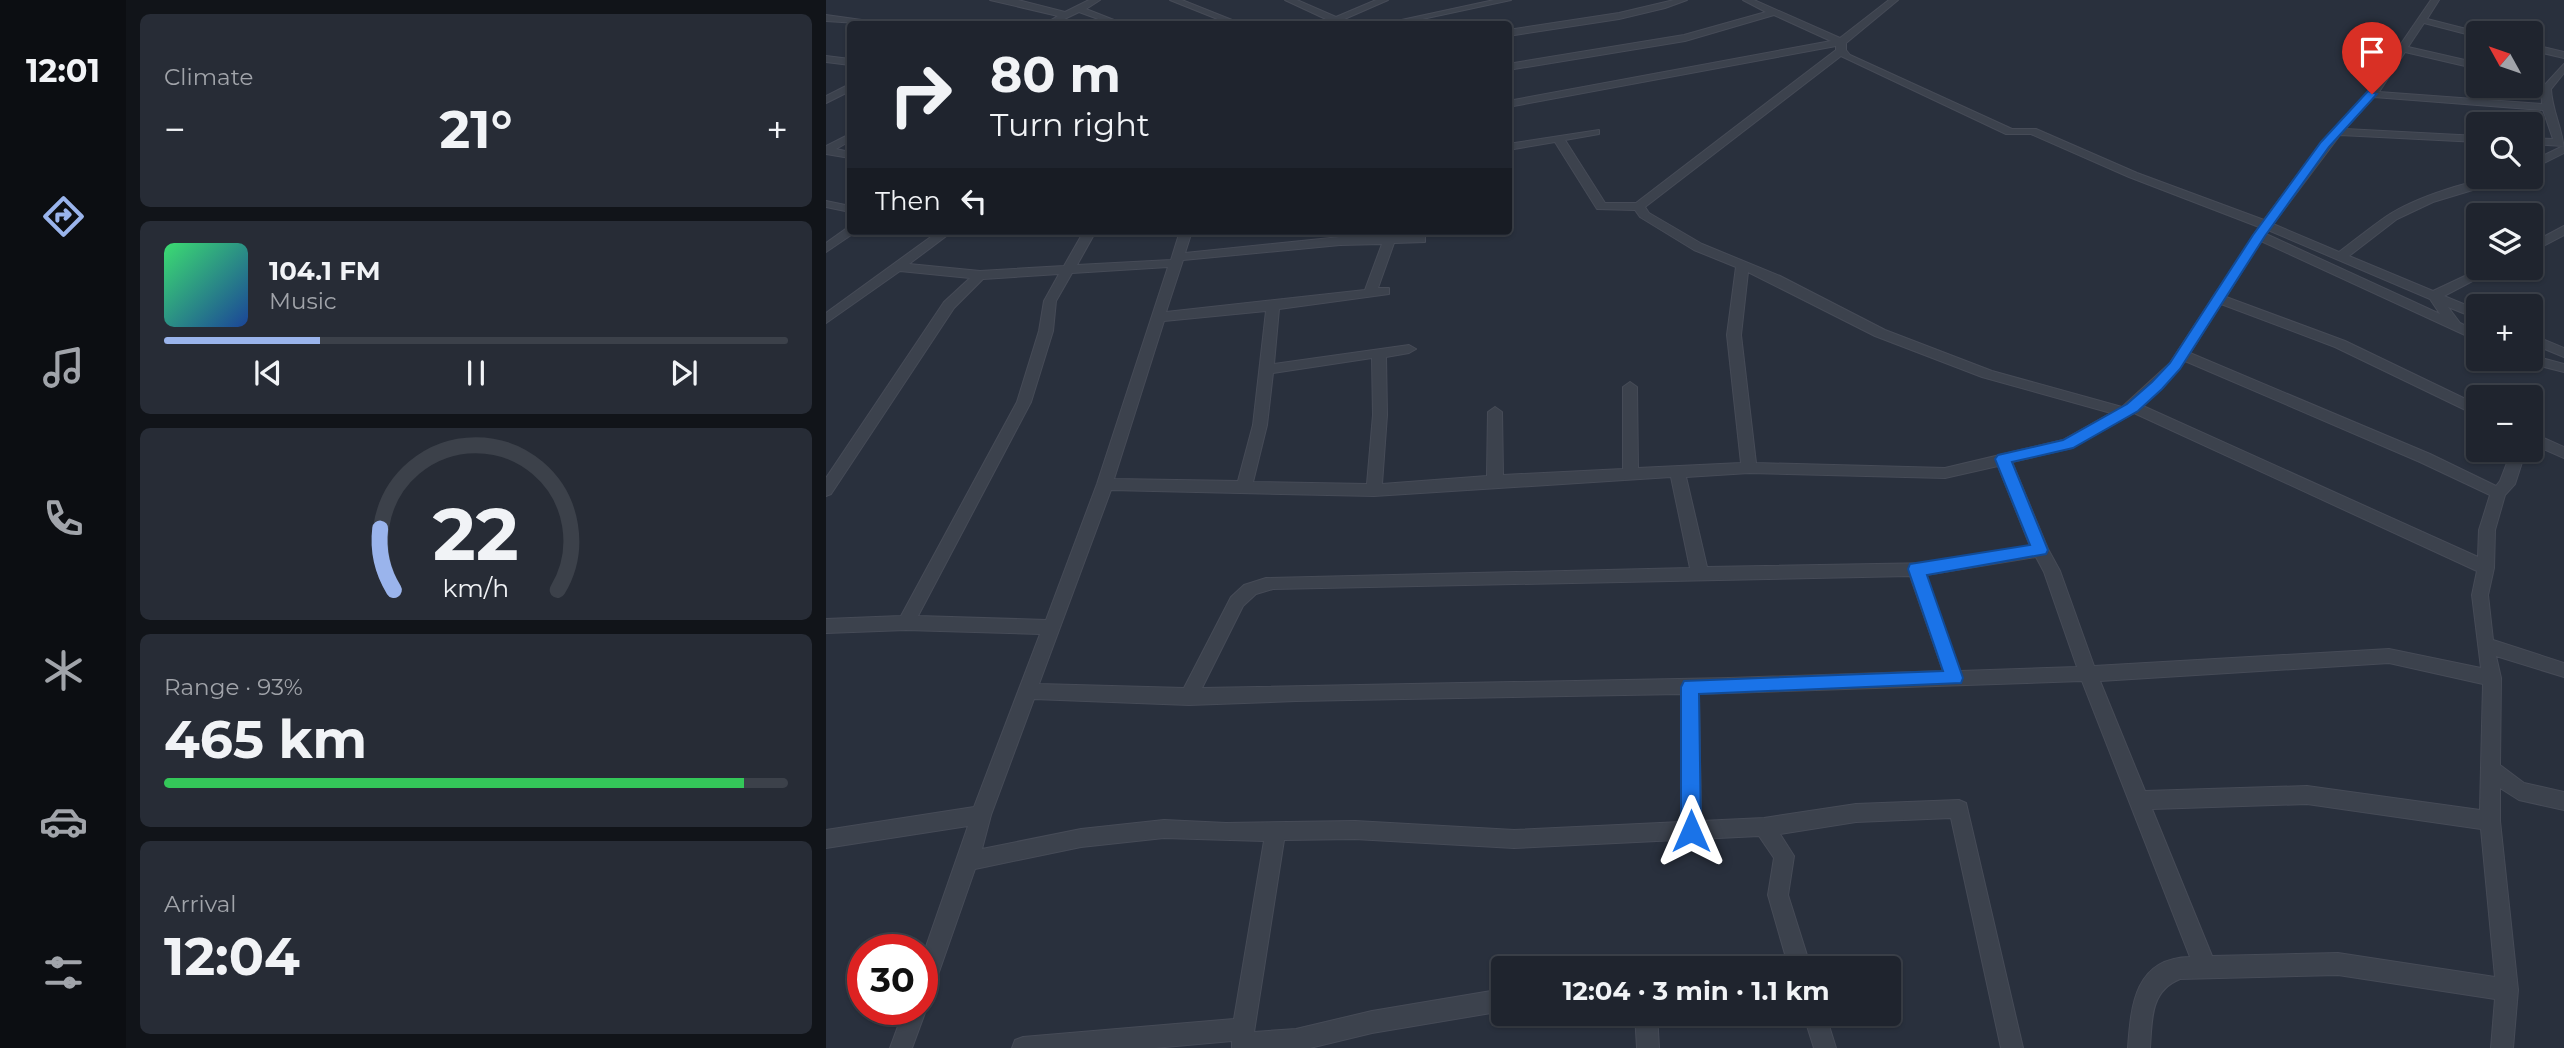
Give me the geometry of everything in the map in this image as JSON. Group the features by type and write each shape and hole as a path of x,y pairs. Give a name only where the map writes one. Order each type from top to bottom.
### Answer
{"street":[{"path":"994,0 1013,1 1066,15"},
{"path":"1054,21 1096,0"},
{"path":"1174,0 1229,21"},
{"path":"1291,0 1329,21"},
{"path":"1333,21 1384,0"},
{"path":"1403,21 1507,0"},
{"path":"1512,32 1661,8 1683,0"},
{"path":"1747,0 2010,132 2032,131 2263,230 2466,331"},
{"path":"1558,138 1601,206 1609,209 1639,206 1841,47 1895,0"},
{"path":"1105,484 1374,490 1749,468 1945,473 2067,444 2128,410 2157,386 2220,299 2263,230 2337,131 2372,94 2435,0"},
{"path":"1079,9 1111,21"},
{"path":"1512,66 1685,38 1772,13"},
{"path":"826,18 848,21"},
{"path":"2422,20 2466,31"},
{"path":"1512,103 1841,47"},
{"path":"2404,49 2466,63"},
{"path":"2543,50 2564,55"},
{"path":"826,59 847,62"},
{"path":"2562,145 2547,107 2543,83 2564,66"},
{"path":"826,100 847,89"},
{"path":"2372,94 2547,107"},
{"path":"2337,131 2466,138"},
{"path":"1512,145 1595,132"},
{"path":"826,137 847,139"},
{"path":"826,151 847,139"},
{"path":"2543,143 2562,145"},
{"path":"2543,158 2562,145"},
{"path":"826,151 847,154"},
{"path":"2341,256 2393,217 2428,200 2466,189"},
{"path":"828,205 847,208"},
{"path":"1639,206 1644,215 1698,247 1776,279 1880,333 1987,374 2128,410 2486,568"},
{"path":"2263,230 2341,256 2466,310"},
{"path":"2543,242 2564,230"},
{"path":"826,248 847,234"},
{"path":"826,319 941,235"},
{"path":"906,624 1024,402 1046,331 1047,309 1088,235"},
{"path":"938,944 968,861 981,815 1105,484 1185,235"},
{"path":"1285,246 1286,235"},
{"path":"897,267 980,275 1069,271 1285,246 1421,239"},
{"path":"1370,293 1389,240"},
{"path":"1742,267 1734,335 1749,468"},
{"path":"826,490 949,305 980,275"},
{"path":"2434,296 2467,280"},
{"path":"1160,317 1385,291"},
{"path":"2434,296 2455,326"},
{"path":"2220,299 2340,344 2466,405"},
{"path":"1244,488 1260,425 1273,306"},
{"path":"2543,343 2564,352"},
{"path":"1267,369 1409,349"},
{"path":"1374,490 1380,415 1379,354"},
{"path":"2182,354 2425,458 2498,493"},
{"path":"2543,361 2562,365"},
{"path":"1630,387 1631,475"},
{"path":"1495,412 1495,481"},
{"path":"2543,443 2564,453"},
{"path":"2003,459 2040,550 2052,571 2088,673 2204,967"},
{"path":"2502,1048 2507,990 2490,821 2492,678 2485,645 2480,595 2486,568 2487,530 2498,493 2507,484 2515,462"},
{"path":"1678,473 1700,574"},
{"path":"1189,697 1233,607 1241,594 1253,586 1273,583 1933,569 2040,550"},
{"path":"1916,569 1954,678"},
{"path":"826,626 906,624 1051,627"},
{"path":"2485,645 2564,670"},
{"path":"1028,691 1189,697 1690,687 2088,673 2389,656 2492,678"},
{"path":"1690,687 1691,831"},
{"path":"2491,769 2519,791 2564,801"},
{"path":"2138,800 2307,795 2490,821"},
{"path":"968,861 1080,838 1164,829 1275,832 1355,830 1514,839 1764,827 1856,813 1959,809 2012,1048"},
{"path":"826,839 981,815"},
{"path":"1764,827 1784,856 1778,895 1796,956"},
{"path":"1242,1040 1275,832"},
{"path":"2139,1048 2142,1007 2150,987 2162,973 2204,967 2358,965 2507,990"},
{"path":"1023,1048 1296,1040 1372,1022 1491,1002"},
{"path":"901,1048 909,1025"},
{"path":"1647,1026 1648,1048"},
{"path":"1818,1026 1825,1048"}],"route":[{"path":"1691,831 1690,687 1954,678 1916,569 1933,569 2040,550 2003,459 2067,444 2133,407 2157,386 2175,366 2259,235 2325,145 2372,94"}]}
